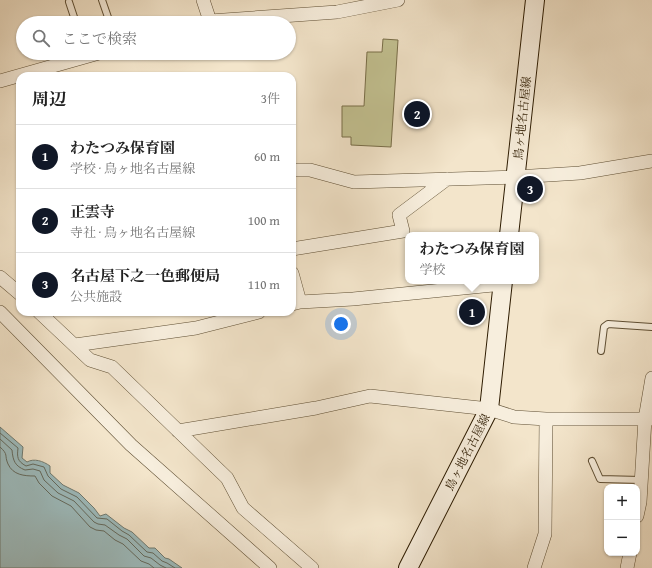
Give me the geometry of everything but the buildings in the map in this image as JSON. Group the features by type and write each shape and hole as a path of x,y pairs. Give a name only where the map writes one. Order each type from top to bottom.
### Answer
{"main road":[{"name":"鳥ヶ地名古屋線","path":"509,232 535,0"},
{"name":"鳥ヶ地名古屋線","path":"408,568 489,409 503,284"}],"street":[{"path":"203,0 206,16"},
{"path":"285,16 337,12 398,0"},
{"path":"30,72 71,60"},
{"path":"0,81 16,76"},
{"path":"296,170 310,170 354,182 516,177 580,172 652,161"},
{"path":"296,248 403,231 399,215 447,179"},
{"path":"0,277 16,291"},
{"path":"296,303 353,299 485,284"},
{"path":"0,312 131,444 270,568"},
{"path":"43,316 90,360 112,367 227,478 243,508 312,568"},
{"path":"74,345 196,328 243,316"},
{"path":"640,502 652,378"},
{"path":"178,431 316,408 370,396 489,409 514,418 649,419"},
{"path":"534,568 545,534 546,419"},
{"path":"627,568 629,556"}],"lane":[{"path":"102,0 108,16"},
{"path":"69,2 74,16"},
{"path":"601,351 604,327 608,324 652,327"},
{"path":"592,461 600,479 641,480"}],"shaded area":[{"path":"383,39 398,40 391,147 351,145 351,137 342,137 342,106 364,106 367,52 382,52"}],"water":[{"path":"0,427 23,447 22,458 27,462 33,460 50,466 50,473 63,485 79,493 100,516 106,514 124,528 132,532 149,548 155,548 165,558 182,568 0,568"}],"place":[{"name":"正雲寺","path":"417,114"},
{"name":"名古屋下之一色郵便局","path":"530,189"},
{"name":"わたつみ保育園","path":"472,312"}]}
